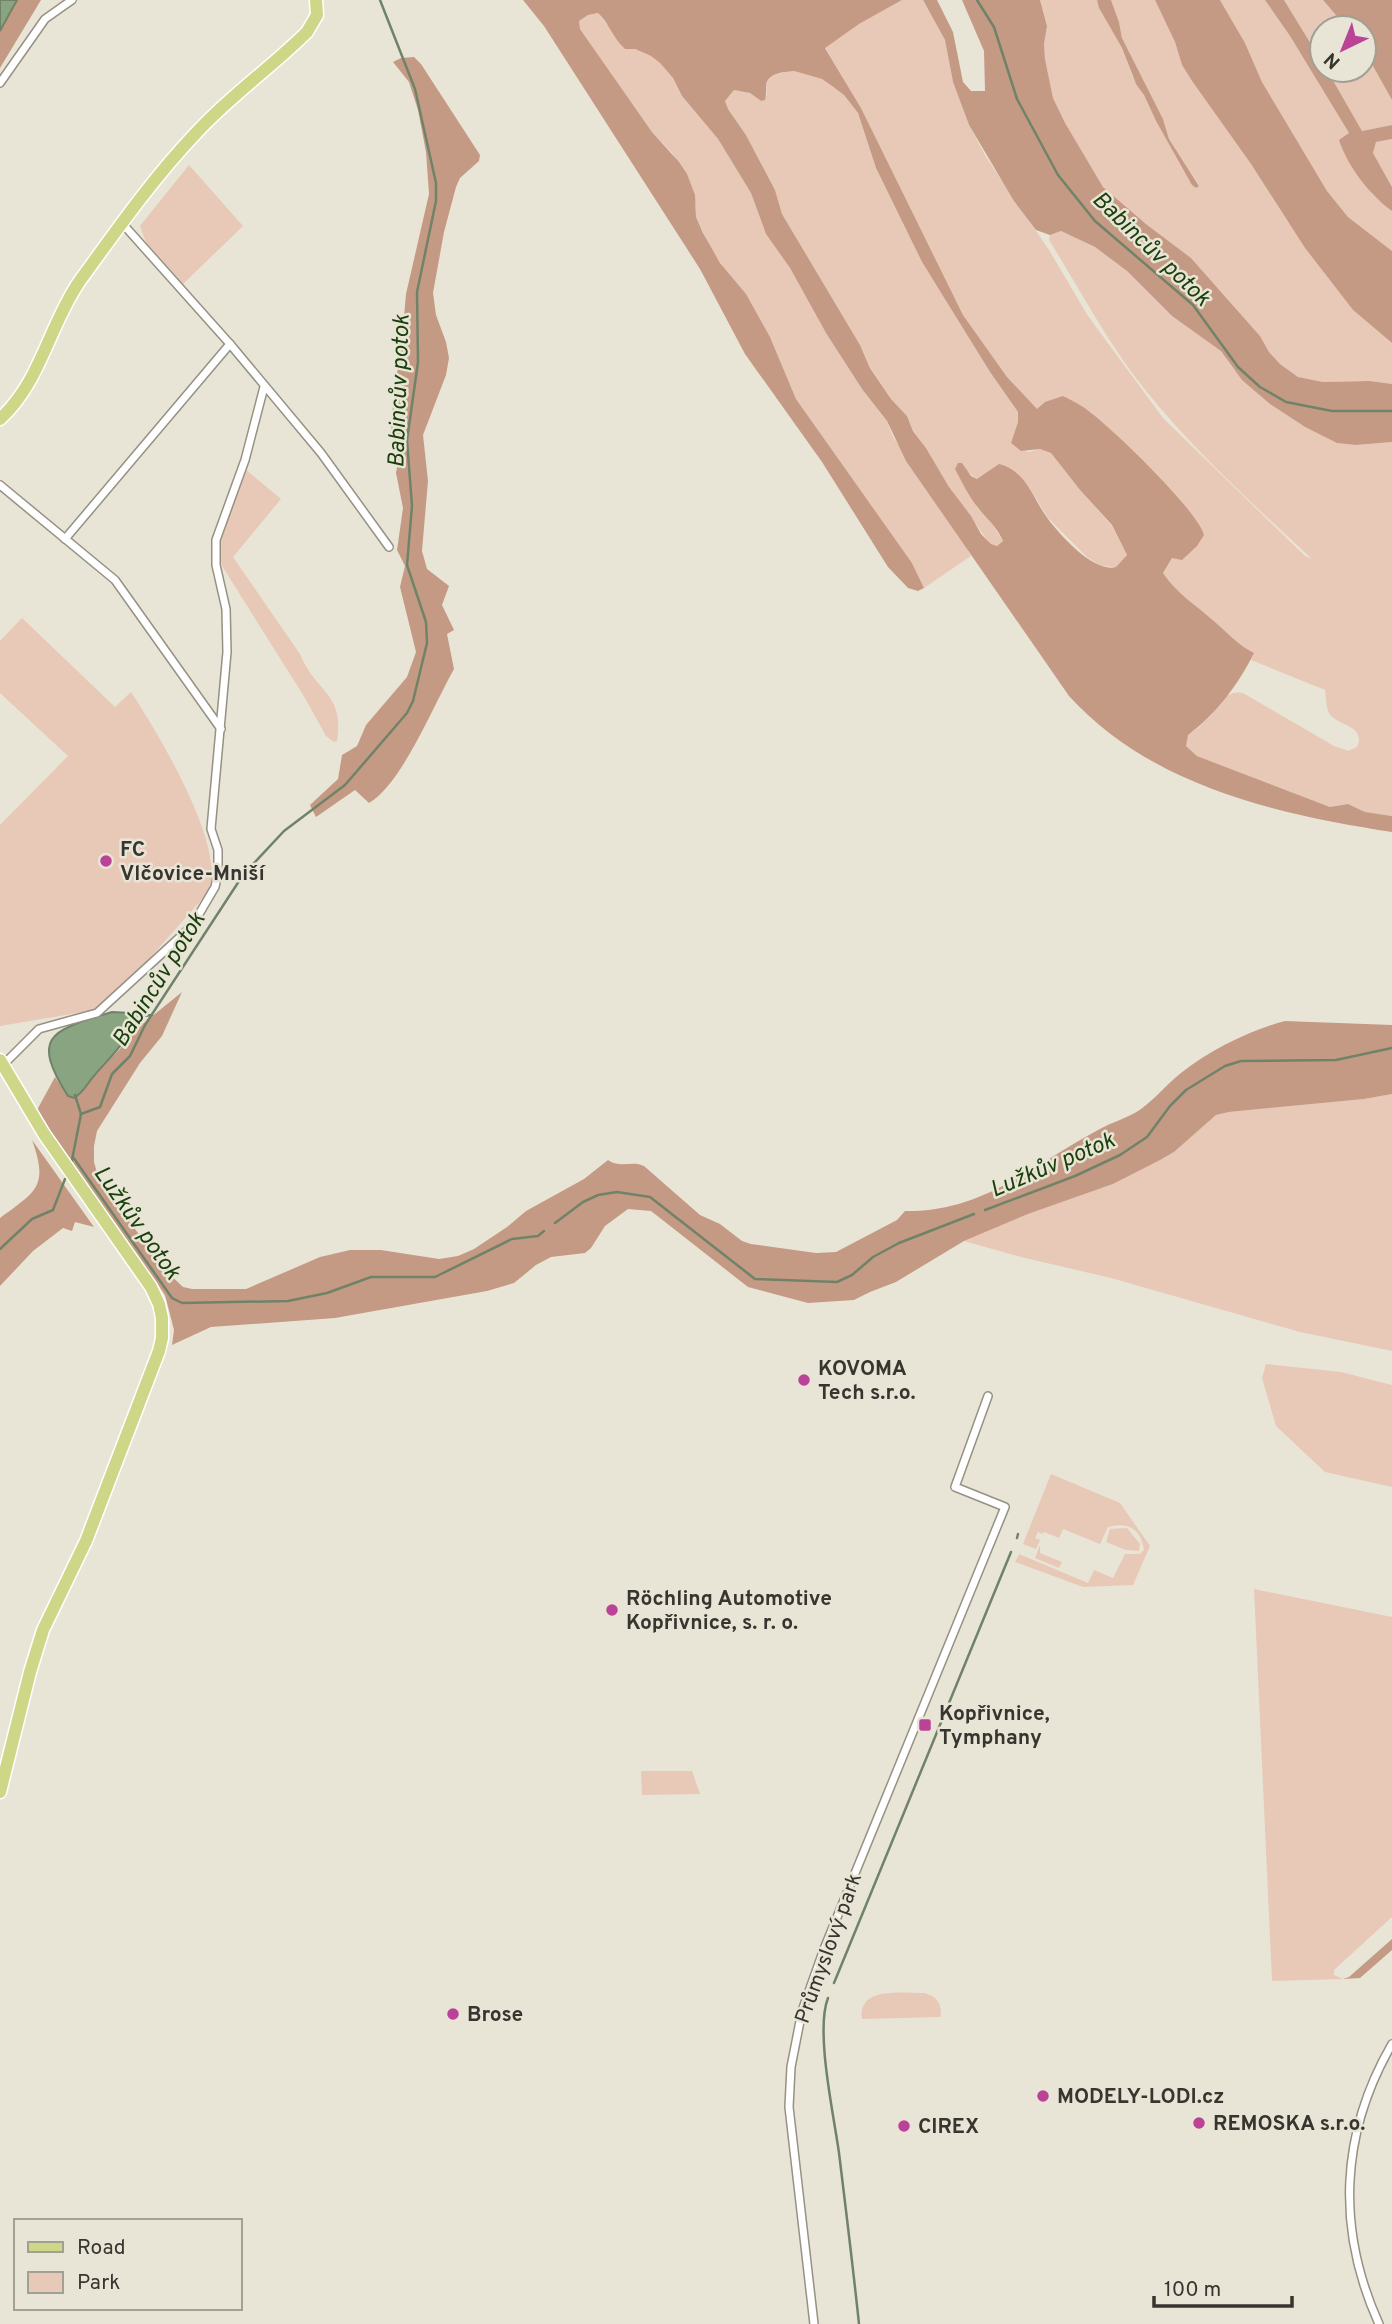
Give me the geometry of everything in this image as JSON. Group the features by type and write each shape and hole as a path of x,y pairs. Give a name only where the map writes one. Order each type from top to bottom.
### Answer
{"main road":[{"path":"0,419 29,385 63,308 122,223 198,130 307,32 317,15 316,0"},
{"path":"0,1792 43,1630 86,1541 151,1375 162,1329 159,1304 151,1287 44,1134 1,1063"}],"street":[{"path":"0,83 45,19 72,0"},
{"path":"122,223 230,344 321,453 389,547"},
{"path":"65,539 230,344"},
{"path":"1,1063 39,1029 97,1013 199,917 215,887 218,850 211,829 227,674 226,621 215,557 216,540 245,460 264,387"},
{"path":"0,485 115,580 222,729"},
{"name":"Průmyslový park","path":"814,2324 789,2107 789,2087 798,2029 824,1949 1005,1507 956,1488 988,1396"},
{"path":"934,1657 938,1669"},
{"path":"1379,2324 1364,2284 1355,2248 1349,2177 1353,2141 1362,2105 1376,2071 1392,2044"}],"green space":[{"path":"902,0 923,0 945,40 953,82 969,125 986,157 1049,250 1088,316 1163,418 1305,556 1312,559 1206,458 1147,392 1096,318 1049,240 1050,235 1061,231 1095,247 1127,271 1172,316 1222,351 1232,367 1270,404 1305,427 1338,443 1356,445 1392,442 1392,816 1365,812 1348,804 1330,807 1197,756 1186,746 1187,735 1201,725 1221,701 1236,693 1243,693 1334,746 1348,751 1357,747 1359,740 1354,730 1329,713 1325,690 1251,660 1254,653 1238,643 1174,587 1163,573 1172,558 1007,377 963,315 861,108 825,47"},
{"path":"1040,0 1097,0 1122,48 1133,78 1196,188 1199,185 1169,139 1163,119 1122,38 1111,0 1155,0 1175,42 1182,65 1305,248 1353,310 1392,343 1392,384 1370,381 1323,382 1298,377 1269,352 1260,336 1191,258 1103,187 1064,123 1053,98 1045,59 1047,25"},
{"path":"1220,0 1265,0 1290,36 1308,66 1308,84 1319,84 1349,133 1348,158 1372,194 1392,211 1392,251 1348,217 1327,191 1262,82 1245,43"},
{"path":"1284,0 1323,0 1335,14 1308,14 1308,39"},
{"path":"598,13 607,25 634,49 660,63 673,78 682,96 718,139 751,193 766,234 790,268 826,333 862,389 887,421 893,437 971,556 924,588 912,563 796,399 770,337 711,249 673,154 652,132 580,29 579,21"},
{"path":"794,71 822,79 844,95 858,113 876,168 922,262 1018,412 1018,422 1011,443 1028,452 1040,449 1051,453 1112,526 1127,555 1116,567 1100,566 1086,556 1048,518 1029,487 992,471 977,479 965,470 957,472 979,510 986,515 1003,541 997,546 990,544 949,487 907,416 891,399 870,367 860,345 782,214 775,190 725,101 734,90 750,93 761,101 767,95 769,79 783,72"},
{"path":"1378,75 1392,100 1392,125 1362,131 1335,84 1378,84"},
{"path":"1392,139 1392,187 1373,153 1376,142"},
{"path":"189,165 243,226 183,284 146,242 140,226"},
{"path":"245,469 281,499 233,557 300,654 306,667 333,702 338,725 337,741 334,742 326,736 222,566 222,529"},
{"name":"FC Vlčovice-Mniší","path":"22,618 115,707 131,692 157,733 186,788 207,845 212,869 210,890 142,967 96,1010 0,1026 0,825 68,756 0,693 0,641"},
{"path":"1392,1094 1392,1351 1300,1332 1111,1278 964,1241 1028,1214 1113,1184 1174,1152 1216,1115"},
{"path":"1266,1364 1341,1372 1392,1385 1392,1487 1325,1472 1276,1426 1262,1378"},
{"path":"1051,1474 1120,1503 1150,1546 1133,1585 1083,1587 1015,1562 1019,1554 1088,1583 1094,1570 1113,1578 1125,1554 1140,1554 1144,1550 1140,1536 1132,1528 1121,1525 1108,1527 1100,1544 1063,1529 1059,1538 1038,1532 1035,1538 1040,1540 1036,1549 1023,1544"},
{"path":"1127,1528 1140,1544 1139,1551 1126,1550 1106,1542 1110,1529"},
{"path":"1040,1545 1040,1553 1062,1562 1059,1568 1035,1558"},
{"path":"1254,1589 1392,1617 1392,1917 1334,1970 1334,1975 1343,1979 1272,1981"},
{"path":"641,1771 692,1771 700,1794 642,1795"},
{"path":"924,1993 939,2002 940,2017 862,2019 862,2008 874,1996"}],"shaded area":[{"path":"0,0 17,0 0,31"},
{"path":"17,0 41,0 0,68 0,31"},
{"path":"523,0 902,0 859,24 825,48 861,108 963,315 1007,377 1037,409 1045,402 1063,396 1081,406 1118,436 1172,490 1204,535 1182,560 1172,558 1163,573 1238,643 1254,653 1226,698 1188,735 1186,746 1197,756 1330,807 1348,804 1365,812 1392,816 1392,832 1260,805 1177,774 1138,753 1102,727 1069,696 906,461 887,421 862,389 826,333 790,268 766,234 751,193 718,139 682,96 673,78 660,63 635,49 625,49 598,13 588,15 579,21 580,29 652,132 687,174 695,195 696,217 703,233 720,263 746,294 770,337 796,399 912,563 924,588 918,591 908,588 888,567 822,462 745,354 700,269 544,26","holes":["794,71 822,79 844,95 858,113 876,168 922,262 1018,412 1018,422 1011,443 1021,451 1040,449 1051,453 1112,525 1127,555 1116,567 1107,567 1088,559 1069,543 1048,519 1023,479 1009,468 999,464 977,479 971,476 962,463 958,463 955,469 966,489 1003,541 997,546 991,544 981,534 949,487 913,431 907,416 891,399 870,368 860,345 782,214 775,190 725,101 734,90 750,93 761,101 765,100 768,80 780,73"]},
{"path":"923,0 937,0 953,32 963,82 971,91 985,91 984,51 962,0 1040,0 1047,26 1045,59 1053,98 1103,187 1191,258 1260,336 1269,352 1298,377 1323,382 1370,381 1392,384 1392,442 1356,445 1337,443 1305,427 1270,404 1242,380 1221,351 1172,316 1127,271 1095,247 1061,231 1050,235 1036,230 1014,201 969,125 953,82 945,40"},
{"path":"1097,0 1111,0 1122,38 1163,119 1169,139 1199,186 1196,188 1136,84 1122,48"},
{"path":"1155,0 1220,0 1245,43 1262,82 1327,191 1348,217 1392,251 1392,343 1353,310 1305,248 1182,65 1175,42"},
{"path":"1265,0 1284,0 1308,39 1308,66"},
{"path":"1323,0 1392,0 1392,100 1378,75 1378,14 1335,14"},
{"path":"414,57 480,155 479,161 460,178 444,232 433,293 436,315 449,358 446,375 423,435 428,481 422,551 427,569 449,586 442,605 454,630 447,634 454,669 405,761 381,793 369,803 355,790 316,817 310,805 338,779 342,755 357,746 366,725 407,677 416,652 400,587 405,566 397,550 403,508 396,473 399,456 391,433 406,294 429,194 426,152 418,110 409,82 393,62"},
{"path":"1319,84 1335,84 1362,131 1392,125 1392,139 1376,142 1373,153 1392,187 1392,211 1367,188 1354,170 1339,140 1349,133"},
{"path":"182,992 162,1036 140,1063 97,1131 94,1162 99,1180 166,1271 183,1287 192,1289 246,1289 320,1257 350,1250 381,1250 439,1259 458,1256 474,1249 526,1211 584,1179 608,1160 617,1164 644,1166 700,1215 720,1224 742,1241 816,1253 836,1252 897,1220 905,1211 959,1204 1006,1184 1098,1130 1141,1109 1181,1073 1217,1049 1244,1035 1285,1021 1392,1025 1392,1094 1216,1115 1174,1152 1160,1160 1113,1184 1028,1214 964,1241 896,1282 854,1300 808,1303 748,1287 651,1211 628,1209 605,1226 585,1253 551,1257 514,1283 487,1291 335,1318 211,1327 172,1345 174,1330 165,1295 37,1110 55,1077 68,1096 79,1095 129,1035"},
{"path":"112,1012 131,1013 135,1016 127,1035 80,1094 74,1098 68,1096 56,1075 49,1047 62,1030"},
{"path":"32,1140 94,1227 75,1222 72,1231 63,1228 33,1251 0,1286 0,1218 30,1194 39,1178"},
{"path":"1392,1939 1392,1950 1360,1978 1343,1979 1349,1977"}],"waterway":[{"name":"Babincův potok","path":"71,1165 81,1114 100,1107 112,1074 130,1056 145,1025 243,875 284,831 345,785 407,713 413,701 427,643 426,622 407,565 412,506 407,440 418,362 417,292 436,201 436,183 415,89 380,0"},
{"name":"Babincův potok","path":"977,0 994,27 1017,99 1058,175 1095,221 1193,305 1238,367 1260,387 1286,402 1332,411 1392,411"},
{"path":"134,1017 152,1015"},
{"name":"Lužkův potok","path":"985,1210 1075,1176 1120,1155 1147,1137 1186,1090 1225,1066 1241,1061 1336,1060 1392,1048"},
{"path":"75,1095 81,1114"},
{"name":"Lužkův potok","path":"73,1157 172,1298 182,1303 288,1301 327,1293 371,1277 435,1277 512,1239 538,1236 544,1231"},
{"name":"Babincův potok","path":"0,1249 32,1219 53,1210 65,1179"},
{"name":"Lužkův potok","path":"555,1223 583,1202 598,1195 617,1192 650,1197 755,1279 837,1282 899,1243 974,1214"},
{"path":"1017,1538 1018,1534"},
{"path":"834,1983 1011,1552"},
{"path":"828,1998 824,2052 859,2324"}],"place":[{"name":"FC Vlčovice-Mniší","path":"106,861"},
{"name":"KOVOMA Tech s.r.o.","path":"804,1380"},
{"name":"Röchling Automotive Kopřivnice, s. r. o.","path":"612,1610"},
{"name":"Kopřivnice, Tymphany","path":"925,1725"},
{"name":"Brose","path":"453,2014"},
{"name":"MODELY-LODI.cz","path":"1043,2096"},
{"name":"REMOSKA s.r.o.","path":"1199,2123"},
{"name":"CIREX","path":"904,2126"}]}
